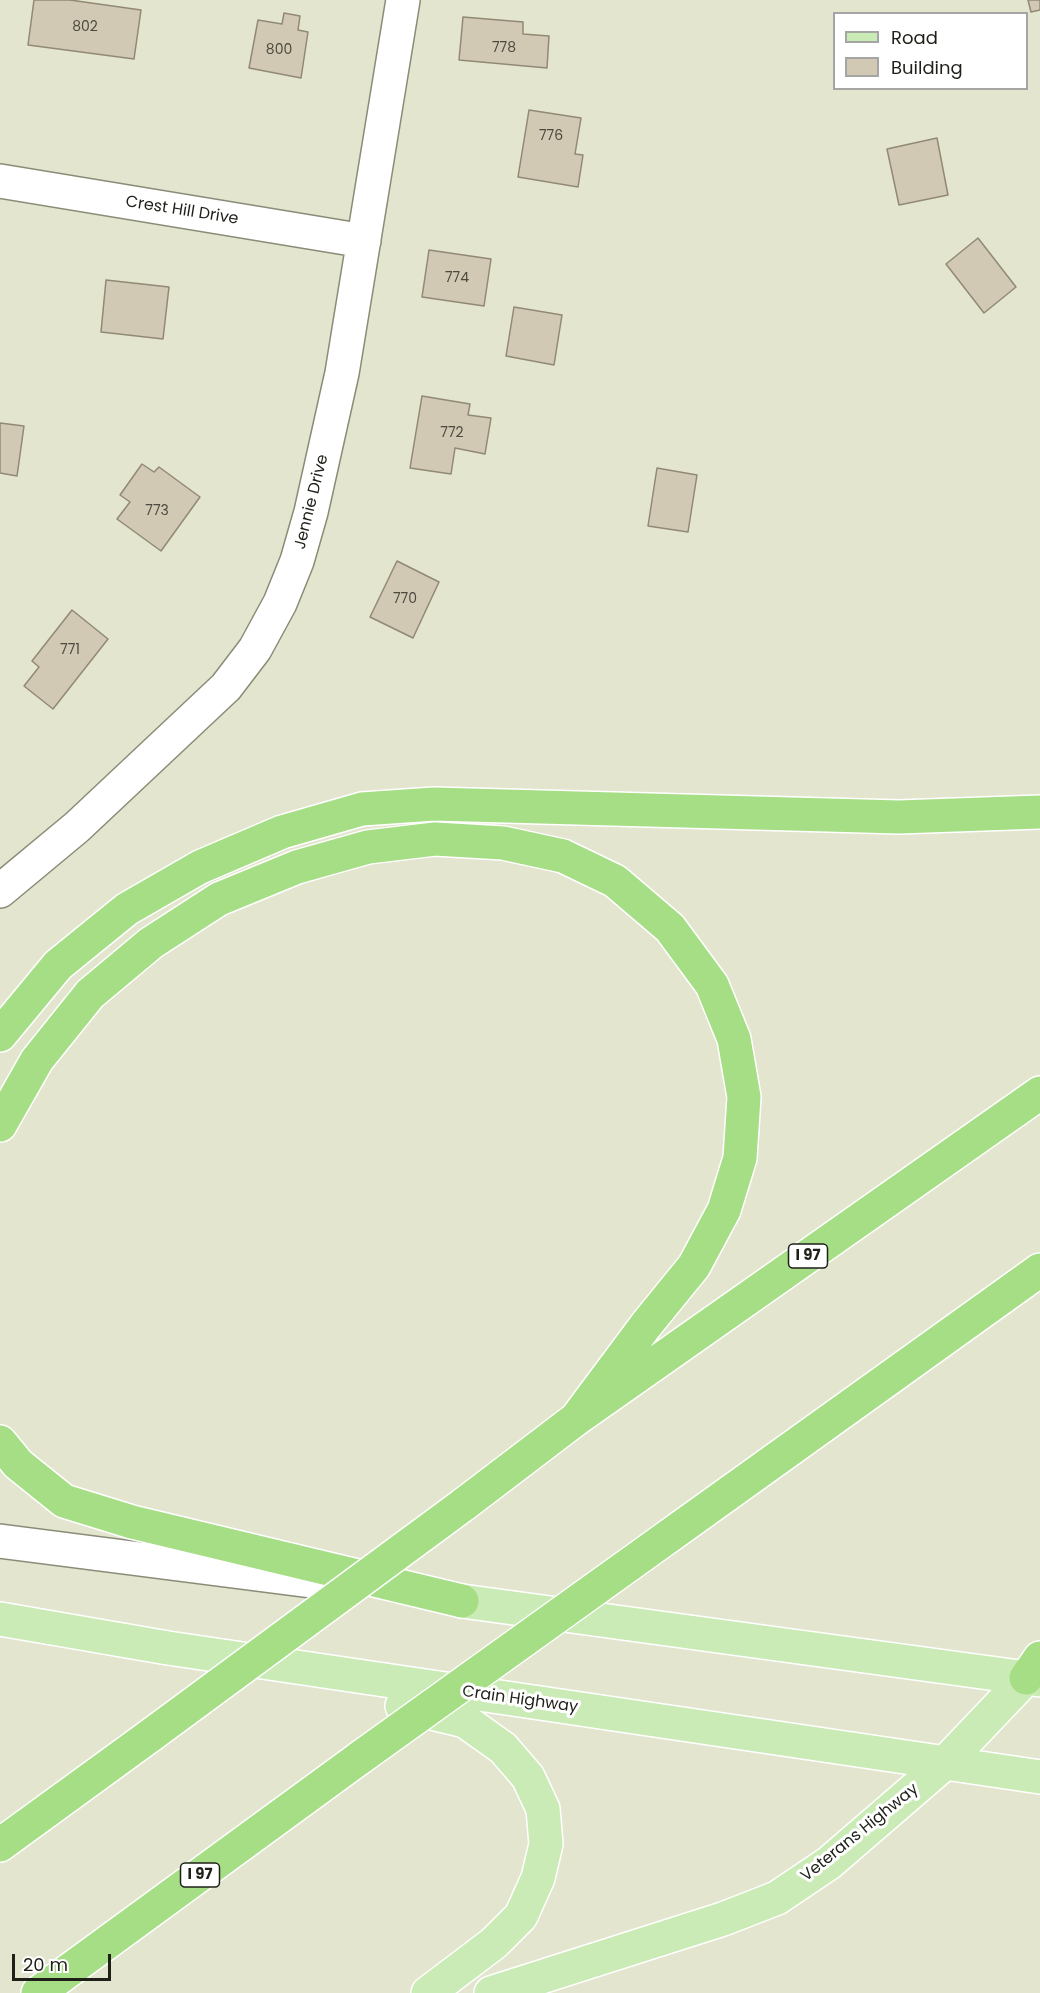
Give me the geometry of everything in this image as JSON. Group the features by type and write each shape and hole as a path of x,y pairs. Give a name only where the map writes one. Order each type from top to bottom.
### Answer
{"highway":[{"path":"0,1035 58,965 127,909 210,862 282,832 362,809 434,804 899,817 1040,812"},
{"path":"0,1125 37,1060 90,994 151,943 219,899 297,867 368,847 435,839 503,843 563,856 615,881 670,928 712,985 734,1039 744,1097 740,1158 724,1210 694,1266 646,1325 576,1419"},
{"name":"I 97","path":"0,1845 576,1419 1040,1093"},
{"name":"I 97","path":"38,1993 361,1757 1040,1270"},
{"path":"0,1442 18,1464 64,1501 132,1522 462,1601"}],"main road":[{"path":"462,1601 1035,1672"},
{"name":"Crain Highway","path":"0,1618 168,1648 1040,1777"},
{"path":"168,1648 465,1721 503,1748 528,1777 543,1809 546,1844 538,1878 521,1916 494,1943 428,1993"},
{"name":"Veterans Highway","path":"491,1993 723,1919 777,1898 829,1863 946,1762 1035,1672"}],"street":[{"name":"Jennie Drive","path":"0,891 77,827 226,687 255,649 280,603 293,572 311,512 342,373 403,0"},
{"name":"Crest Hill Drive","path":"0,181 364,241"},
{"path":"0,1541 462,1601"}],"building":[{"path":"34,0 70,0 141,10 134,59 28,45"},
{"path":"1028,0 1040,0 1040,10 1031,12"},
{"path":"284,13 300,16 298,30 308,32 301,78 249,68 258,20 282,24"},
{"path":"463,17 523,22 523,34 549,36 547,68 459,60"},
{"path":"529,110 581,118 575,154 583,155 578,187 518,177"},
{"path":"937,138 948,195 899,205 887,149"},
{"path":"978,238 1016,287 984,313 946,264"},
{"path":"429,250 491,259 484,306 422,297"},
{"path":"106,280 169,287 163,339 101,332"},
{"path":"514,307 562,315 554,365 506,356"},
{"path":"422,396 470,404 468,415 491,418 485,454 455,448 451,474 410,468"},
{"path":"0,423 24,426 17,476 0,473"},
{"path":"142,464 154,472 159,467 200,497 161,551 117,519 130,502 120,495"},
{"path":"657,468 697,475 688,532 648,526"},
{"path":"397,561 439,582 413,638 370,617"},
{"path":"72,610 108,639 53,709 24,686 39,667 32,661"}]}
